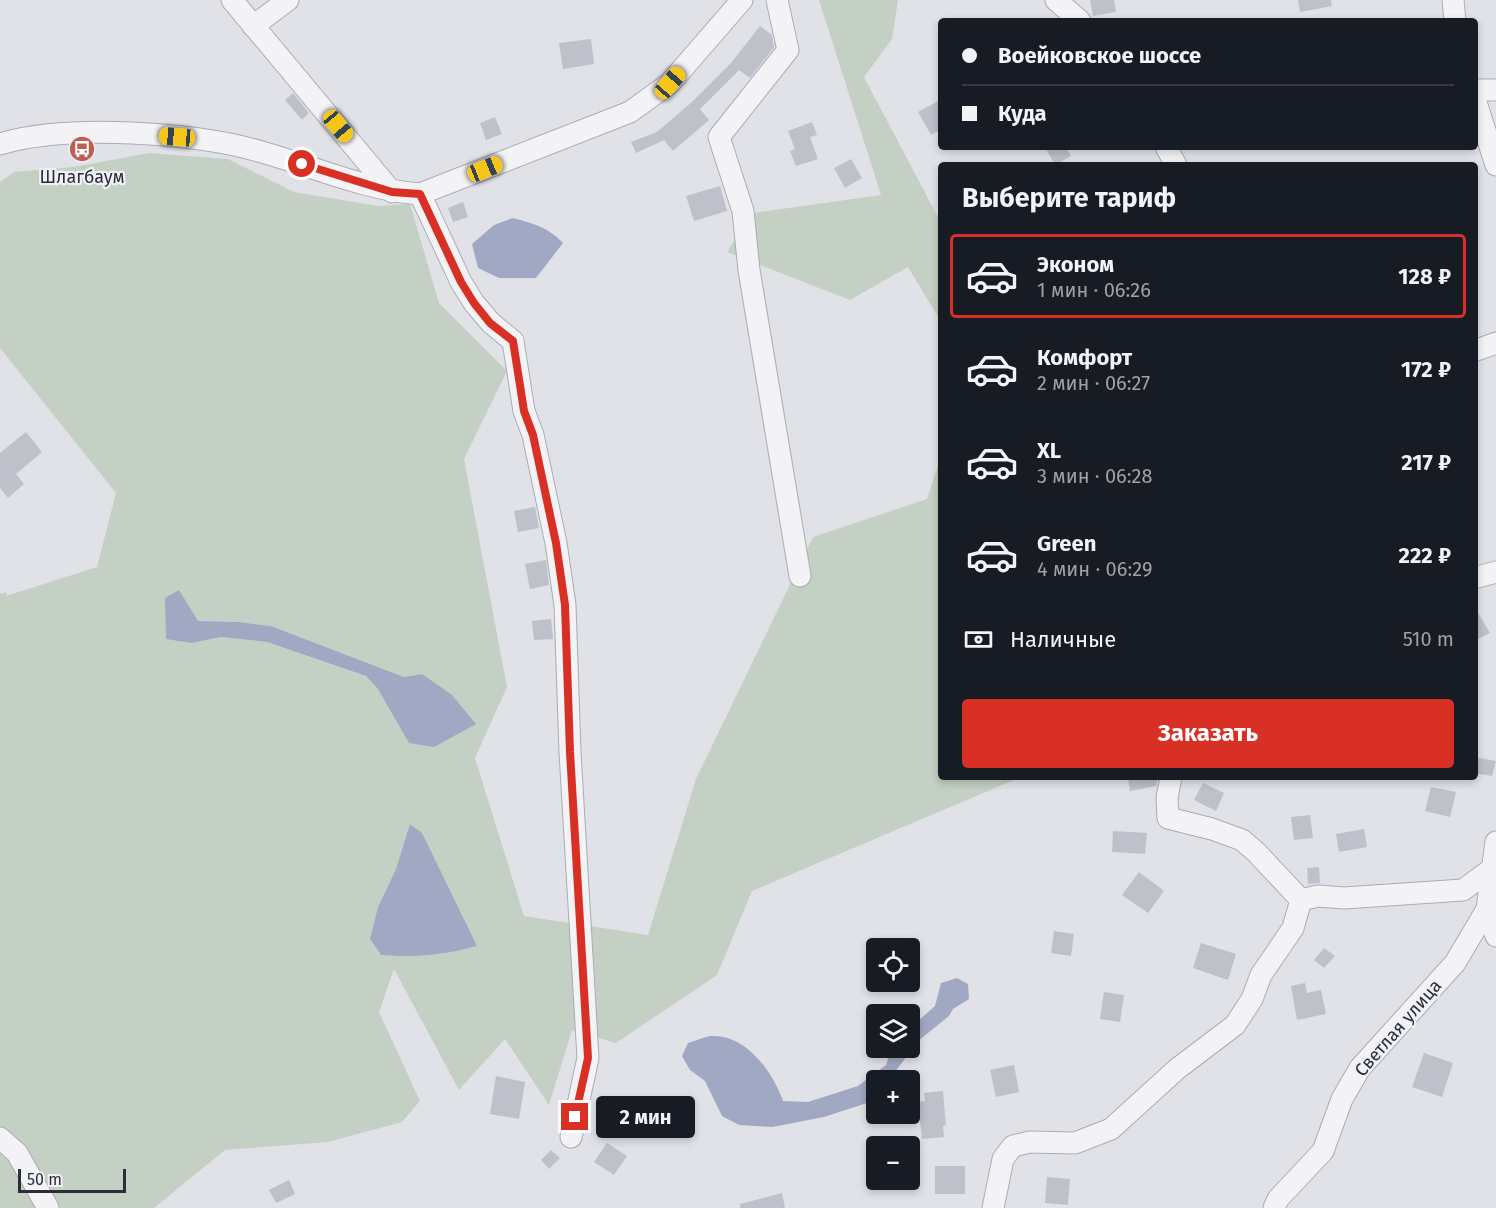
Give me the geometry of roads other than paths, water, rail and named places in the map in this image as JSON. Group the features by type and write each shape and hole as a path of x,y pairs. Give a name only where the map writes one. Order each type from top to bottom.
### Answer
{"street":[{"path":"232,0 392,192"},
{"path":"253,26 288,0"},
{"path":"1,142 45,135 134,134 199,139 260,151 392,192 420,194 630,112 670,83 742,0"},
{"path":"777,0 788,50 719,136 742,211 749,270 800,576"},
{"path":"1056,0 1077,18"},
{"path":"1453,0 1455,18"},
{"path":"1478,90 1496,90"},
{"path":"1478,109 1496,165"},
{"path":"420,194 461,282 474,303 490,323 513,341 524,411 533,435 556,543 565,605 570,752 588,1058 571,1137"},
{"path":"1478,350 1496,343"},
{"path":"1478,577 1496,572"},
{"path":"1170,780 1167,798 1168,818 1212,829 1242,840 1301,900"},
{"path":"1496,842 1487,909 1496,936"},
{"path":"1301,900 1318,896 1344,898 1463,890 1493,868"},
{"path":"1463,890 1487,909"},
{"path":"993,1208 1003,1159 1014,1146 1030,1143 1075,1143 1111,1129 1177,1069 1235,1025 1252,999 1261,975 1293,928 1301,900"},
{"name":"Светлая улица","path":"1274,1208 1278,1199 1323,1151 1342,1099 1360,1068 1455,963 1487,909"},
{"path":"0,1138 17,1153 48,1208"}],"water":[{"path":"513,218 552,233 563,243 536,278 499,278 478,268 472,244 494,225"},
{"path":"179,590 198,621 239,622 271,626 404,677 422,674 452,695 476,724 434,747 409,743 378,689 366,676 267,642 221,637 192,643 166,639 165,598"},
{"path":"410,824 422,833 477,946 429,955 393,956 381,955 370,939 378,907 396,869"},
{"path":"957,978 968,984 969,999 953,1009 949,1016 920,1039 920,1019 935,1006 941,983"},
{"path":"705,1037 724,1037 736,1041 747,1048 765,1067 783,1101 808,1102 858,1086 866,1080 866,1103 824,1117 772,1127 739,1125 722,1116 705,1081 690,1070 682,1056 688,1043"},
{"path":"888,1058 905,1058 896,1070 879,1070 886,1065"}],"place":[{"name":"Шлагбаум","path":"82,149"}]}
